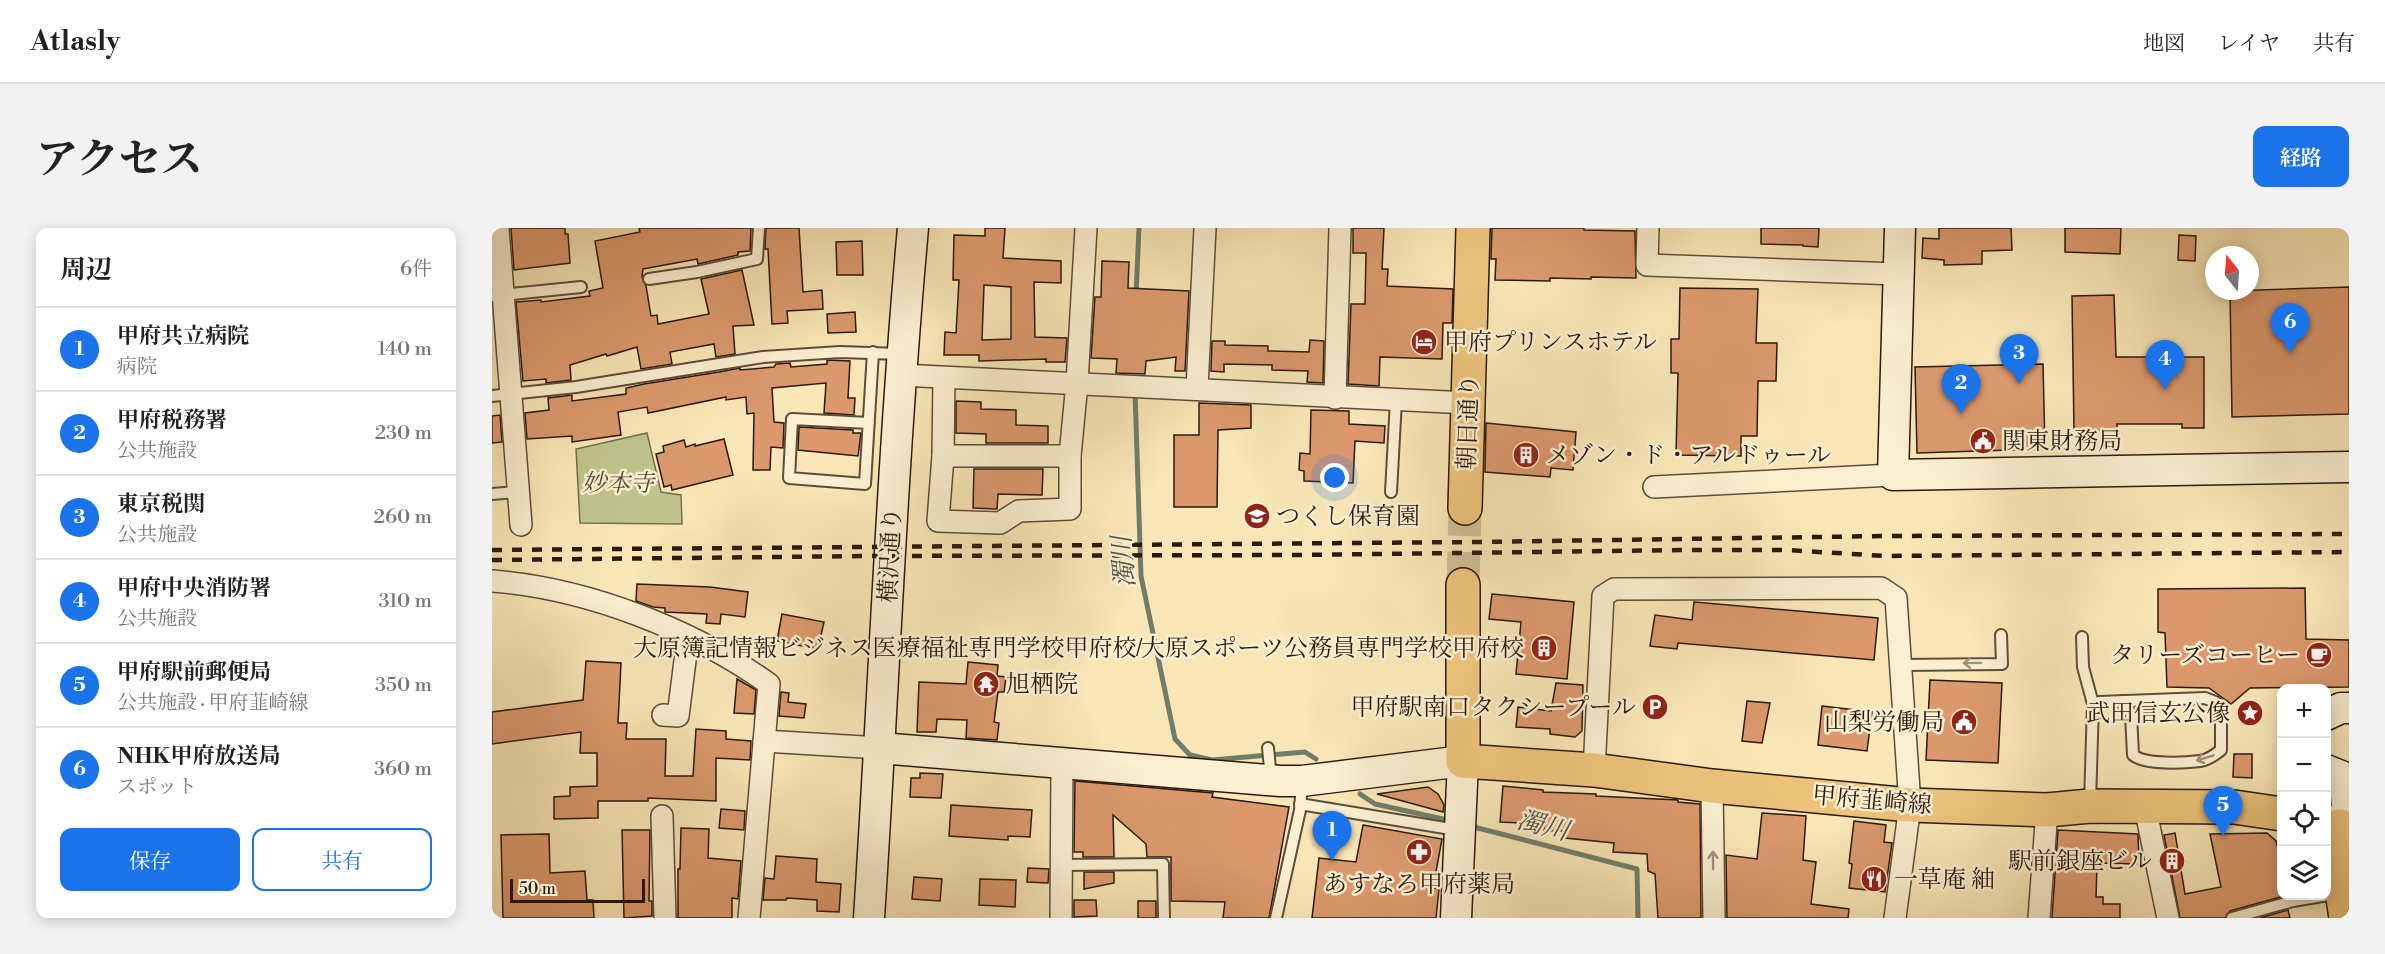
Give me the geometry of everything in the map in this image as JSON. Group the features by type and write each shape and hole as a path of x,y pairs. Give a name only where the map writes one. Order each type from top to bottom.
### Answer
{"main road":[{"name":"朝日通り","path":"1465,508 1473,228"},
{"path":"1463,585 1463,761"},
{"name":"甲府韮崎線","path":"1463,761 1594,770 1712,786 1910,805 2047,810 2090,806 2234,807 2277,813"},
{"path":"2339,826 2344,905"}],"street":[{"path":"498,228 501,395 521,525"},
{"name":"横沢通り","path":"869,918 880,748 891,361 913,228"},
{"path":"944,378 943,456 938,521 1000,523 1019,511 1070,509 1070,456 1077,383 1086,228"},
{"path":"1197,388 1204,228"},
{"path":"1335,398 1341,228"},
{"path":"1648,228 1647,265 1898,274"},
{"path":"1893,475 1900,228"},
{"path":"891,361 944,378 1197,388 1335,398 1468,403"},
{"path":"943,456 1070,456"},
{"path":"1654,487 1893,475 2349,467"},
{"path":"492,581 518,583 563,592 663,624 742,665 769,684 749,918"},
{"path":"1594,770 1603,596 1614,589 1881,588 1896,598 1910,805 1895,918"},
{"path":"663,715 678,716 688,637"},
{"path":"2331,713 2341,708 2349,708"},
{"path":"764,741 1062,763 1270,772 1301,793 1463,761 1456,918"},
{"path":"1061,918 1062,763"},
{"path":"2339,774 2345,785 2347,807 2339,826"},
{"path":"1712,786 1714,918"},
{"path":"2145,807 2168,918"},
{"path":"2039,918 2047,810"},
{"path":"662,816 665,918"}],"lane":[{"path":"649,279 697,272 757,259 759,228"},
{"path":"498,296 581,287"},
{"path":"501,395 576,387 763,357 840,352 891,361 868,423 865,484 789,478 792,419 868,423"},
{"path":"1391,492 1396,400"},
{"path":"492,494 517,492"},
{"path":"1901,665 2002,664 2001,635"},
{"path":"2082,637 2083,668 2093,704 2090,806"},
{"path":"2093,704 2122,701 2205,698 2221,707 2221,750 2216,755 2201,761 2149,762 2138,759 2133,755 2131,714 2122,701"},
{"path":"2131,714 2142,702"},
{"path":"1268,748 1270,772"},
{"path":"1276,918 1301,793 1459,830"},
{"path":"1062,865 1162,864 1164,918"},
{"path":"2232,918 2293,902 2344,905"}],"green space":[{"name":"妙本寺","path":"647,433 661,492 681,495 682,524 580,523 576,449"}],"building":[{"path":"511,228 565,228 565,234 568,234 570,263 514,270"},
{"path":"639,228 751,228 750,251 738,252 738,255 698,264 697,259 643,269 642,277 646,286 651,316 657,315 658,324 709,314 701,279 742,270 754,325 733,326 735,354 716,357 714,344 670,352 672,364 641,369 637,347 570,365 571,380 546,383 546,379 523,381 516,302 541,300 541,302 590,296 589,291 603,288 595,241 640,232"},
{"path":"766,228 799,228 803,292 822,290 823,309 787,311 788,323 772,324 768,249 765,249"},
{"path":"985,228 1005,228 1003,258 1061,261 1061,283 1034,282 1035,337 1067,338 1065,362 1046,362 1046,359 979,361 979,355 944,355 945,332 956,333 959,280 953,280 954,235 985,236","holes":["984,285 1011,287 1011,339 982,340"]},
{"path":"1353,228 1384,228 1382,269 1388,269 1387,286 1453,289 1452,323 1443,323 1442,359 1380,357 1379,386 1348,384 1351,304 1365,304 1366,253 1353,253"},
{"path":"1492,228 1584,228 1584,230 1635,231 1636,278 1495,280 1496,259 1491,259"},
{"path":"1761,228 1819,228 1818,247 1761,244"},
{"path":"1939,228 2011,228 2012,250 1982,251 1982,264 1944,265 1944,260 1922,258 1923,238 1939,239"},
{"path":"2065,228 2121,228 2120,254 2065,252"},
{"path":"2179,235 2196,236 2195,261 2178,260"},
{"path":"862,241 863,275 837,275 836,242"},
{"path":"1102,261 1129,262 1128,288 1189,291 1185,371 1175,371 1176,357 1146,361 1145,374 1116,373 1117,359 1091,358 1095,297 1101,297"},
{"path":"2349,287 2349,414 2232,417 2230,300 2259,300 2259,290"},
{"path":"1680,288 1758,289 1756,343 1777,343 1776,381 1758,381 1757,436 1741,436 1741,456 1676,455 1678,373 1671,373 1671,339 1679,339"},
{"path":"2114,295 2116,357 2204,357 2204,428 2182,428 2182,424 2117,424 2117,430 2074,431 2072,296"},
{"path":"855,312 856,332 828,333 827,314"},
{"path":"1310,340 1324,341 1323,383 1307,382 1308,371 1272,370 1272,365 1224,364 1224,372 1211,371 1212,341 1225,341 1225,345 1268,346 1268,351 1309,352"},
{"path":"827,360 850,361 848,398 855,398 854,415 824,413 826,383 772,388 774,422 784,423 783,448 771,447 770,470 753,470 754,413 747,414 746,397 726,400 726,397 648,413 647,407 618,412 621,435 572,442 572,436 527,439 525,413 549,410 548,398 572,395 572,401 626,394 626,388 644,384 740,368 740,370 774,367 776,364 790,363 791,367 827,364"},
{"path":"2043,364 2045,449 1917,453 1915,367"},
{"path":"956,401 981,402 981,409 1016,410 1016,425 1048,426 1048,443 986,443 986,434 956,433"},
{"path":"1199,403 1251,405 1251,428 1218,430 1217,507 1174,507 1174,435 1199,435"},
{"path":"1311,410 1349,411 1349,424 1385,426 1384,443 1355,441 1353,483 1304,481 1304,471 1299,470 1300,453 1310,454"},
{"path":"500,415 502,442 492,443 492,416"},
{"name":"メゾン・ド・アルドゥール","path":"1486,423 1576,432 1573,470 1551,468 1550,477 1485,472"},
{"path":"799,427 853,430 853,433 861,433 858,456 798,450"},
{"path":"724,439 733,475 672,490 671,485 664,487 656,454 664,452 663,446 684,440 686,447 695,444 695,446"},
{"path":"974,469 1043,469 1042,495 998,494 997,509 973,508"},
{"path":"637,584 710,587 748,592 745,617 721,614 720,624 706,623 707,614 665,612 665,608 653,607 636,601"},
{"path":"2305,588 2306,639 2349,640 2349,687 2331,687 2331,684 2277,684 2277,688 2250,688 2231,704 2209,688 2167,687 2165,633 2158,632 2158,589"},
{"name":"大原簿記情報ビジネス医療福祉専門学校甲府校/大原スポーツ公務員専門学校甲府校","path":"1492,594 1574,602 1567,679 1516,674 1521,622 1489,619"},
{"path":"1694,602 1878,618 1874,660 1678,643 1677,649 1650,646 1655,615 1692,620"},
{"path":"782,614 824,622 818,649 777,641"},
{"path":"586,661 621,663 618,723 627,723 626,739 666,739 665,776 693,776 696,729 726,731 726,739 751,741 750,760 716,758 716,801 648,798 648,801 598,801 598,818 554,819 554,797 570,796 570,787 597,786 597,753 580,753 581,732 492,744 492,712 583,700"},
{"path":"968,662 998,665 997,676 1006,677 1004,692 998,692 994,722 999,723 997,740 966,738 967,720 937,719 936,732 917,732 919,682 966,684"},
{"path":"737,679 756,690 754,714 734,713"},
{"name":"山梨労働局","path":"1930,680 2002,683 1998,763 1926,760"},
{"path":"1556,683 1583,685 1582,731 1575,737 1550,734 1550,729 1516,727 1518,707 1551,711"},
{"path":"781,692 789,693 788,702 806,704 804,718 779,716"},
{"path":"1747,701 1770,703 1762,743 1742,741"},
{"path":"1822,706 1872,712 1867,751 1818,745"},
{"path":"2234,754 2252,754 2252,778 2233,777"},
{"path":"920,773 943,774 941,798 910,797 911,778 920,778"},
{"path":"1075,781 1213,793 1212,797 1289,807 1269,918 1223,918 1225,902 1171,901 1171,857 1147,857 1146,844 1113,815 1114,857 1083,857 1083,852 1074,852"},
{"path":"1503,786 1543,790 1543,792 1678,800 1678,802 1700,804 1701,918 1658,918 1655,874 1648,871 1647,854 1613,852 1614,843 1565,838 1566,831 1544,831 1544,824 1500,822"},
{"path":"1428,787 1438,794 1444,805 1443,812 1377,794"},
{"path":"951,805 1032,810 1030,837 1008,836 1008,840 949,836"},
{"path":"721,809 745,811 744,830 719,828"},
{"path":"1762,813 1806,816 1803,860 1816,862 1811,904 1849,909 1848,918 1727,918 1726,855 1757,859"},
{"path":"1854,821 1886,825 1884,842 1892,843 1885,892 1849,888 1852,864 1849,863"},
{"path":"1363,825 1442,839 1433,888 1439,889 1436,918 1312,918 1319,858 1356,862"},
{"path":"681,828 709,829 708,858 741,861 738,899 732,898 732,918 678,918"},
{"path":"622,830 650,830 649,901 652,901 652,916 624,918"},
{"path":"2058,830 2138,834 2139,864 2098,863 2097,866 2096,897 2103,897 2103,904 2120,904 2120,918 2052,918"},
{"path":"2175,833 2185,894 2221,887 2210,834 2267,833 2277,845 2277,898 2230,911 2225,918 2180,918 2164,835"},
{"path":"549,834 550,873 585,871 587,900 593,900 594,918 503,918 501,835"},
{"path":"776,856 817,859 816,882 841,884 839,912 817,911 817,900 787,898 786,900 763,900 765,878 774,879"},
{"path":"1028,868 1049,869 1048,883 1027,882"},
{"path":"1084,872 1114,872 1114,883 1084,889"},
{"path":"914,877 942,879 940,901 912,899"},
{"path":"980,879 1016,880 1015,907 979,905"},
{"path":"1074,900 1096,900 1097,916 1074,917"},
{"path":"1138,901 1156,901 1156,918 1138,918"},
{"path":"2288,910 2290,918 2260,918"}],"waterway":[{"name":"濁川","path":"1136,295 1139,228"},
{"name":"濁川","path":"1135,392 1141,576 1175,739 1190,755 1212,760 1305,752 1316,759"},
{"name":"濁川","path":"1360,794 1375,804 1452,821"},
{"name":"濁川","path":"1470,826 1637,869 1638,918"}],"tunnel":[{"path":"1463,585 1465,508"}],"railway":[{"path":"492,550 1478,542 1886,536 2349,534"},
{"path":"492,560 1687,550 1786,550 1886,556 2349,552"}],"place":[{"name":"甲府プリンスホテル","path":"1424,342"},
{"name":"NHK甲府放送局","path":"2290,353"},
{"name":"東京税関","path":"2019,384"},
{"name":"甲府中央消防署","path":"2165,390"},
{"name":"甲府税務署","path":"1961,414"},
{"name":"関東財務局","path":"1983,441"},
{"name":"メゾン・ド・アルドゥール","path":"1526,455"},
{"name":"つくし保育園","path":"1257,516"},
{"name":"大原簿記情報ビジネス医療福祉専門学校甲府校/大原スポーツ公務員専門学校甲府校","path":"1544,648"},
{"name":"タリーズコーヒー","path":"2319,655"},
{"name":"旭栖院","path":"986,684"},
{"name":"甲府駅南口タクシープール","path":"1655,707"},
{"name":"武田信玄公像","path":"2250,713"},
{"name":"山梨労働局","path":"1964,722"},
{"name":"甲府駅前郵便局","path":"2223,836"},
{"name":"あすなろ甲府薬局","path":"1419,852"},
{"name":"甲府共立病院","path":"1332,861"},
{"name":"駅前銀座ビル","path":"2172,861"},
{"name":"一草庵 紬","path":"1874,879"}]}
